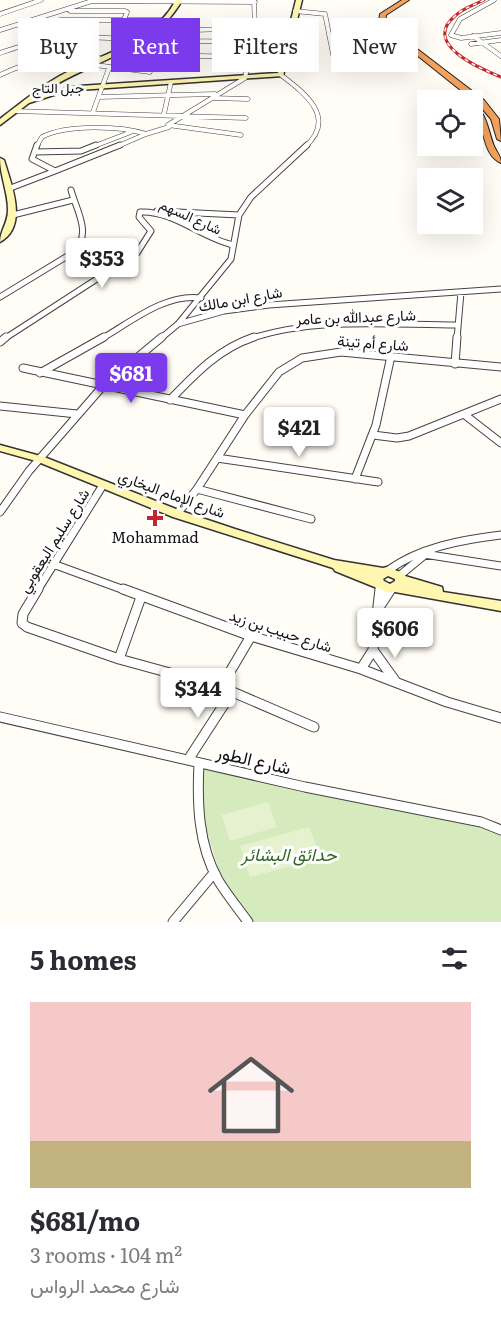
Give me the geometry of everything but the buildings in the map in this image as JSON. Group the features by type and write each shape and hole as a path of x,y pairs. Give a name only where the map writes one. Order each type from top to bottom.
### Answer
{"highway":[{"path":"398,0 376,14 378,27 456,90"},
{"path":"406,0 383,14 382,22 385,27 497,115 501,139"},
{"path":"483,119 492,152 501,162"}],"street":[{"path":"0,14 41,0"},
{"path":"281,75 299,0"},
{"path":"494,0 460,19 451,35 456,38 501,33"},
{"path":"0,30 94,1 254,1 255,18"},
{"path":"167,18 179,1"},
{"path":"124,18 128,2"},
{"path":"62,10 126,11"},
{"path":"295,11 325,14 331,44"},
{"path":"473,36 500,54"},
{"path":"0,53 31,42 65,37 111,37"},
{"path":"471,44 501,40"},
{"path":"99,58 111,53"},
{"path":"486,55 500,54"},
{"path":"93,112 110,68 99,66"},
{"path":"0,75 18,68"},
{"path":"0,123 28,101 72,72"},
{"path":"169,127 171,122 245,78 246,72"},
{"path":"28,101 49,93 79,88 281,75 301,90 313,104 318,112 319,128 310,144 258,189 239,215 231,259 227,266 177,324"},
{"path":"58,80 79,88"},
{"path":"164,114 171,82"},
{"path":"136,97 137,84"},
{"path":"99,97 218,94"},
{"path":"212,98 248,99"},
{"path":"14,111 185,114 246,118"},
{"path":"8,189 169,127 241,135"},
{"path":"56,171 32,159 42,137 63,130 135,130 146,134"},
{"path":"35,152 81,151 135,130"},
{"path":"0,160 14,215 7,233 0,240"},
{"path":"0,297 80,248 85,239 71,190"},
{"path":"14,215 73,200"},
{"path":"153,211 239,215"},
{"name":"شارع السهم","path":"0,342 16,328 138,253 152,231 139,217 140,212 153,211 208,239 233,244"},
{"name":"شارع ابن مالك","path":"0,512 40,459 103,386 177,324 224,311 269,305 501,290"},
{"path":"455,364 461,292"},
{"path":"40,373 172,299 187,296 201,298"},
{"name":"شارع عبدالله بن عامر","path":"170,400 218,354 240,341 258,336 310,328 458,326"},
{"name":"شارع أم تينة","path":"177,514 197,489 245,415 279,372 302,358 341,352 501,367"},
{"path":"355,479 373,435 390,356"},
{"path":"23,368 245,415"},
{"path":"373,435 397,438 409,436 501,399"},
{"path":"0,406 77,414"},
{"path":"465,415 501,443"},
{"name":"شارع الإمام البخاري","path":"0,448 40,459 177,514 334,564 390,581 501,606"},
{"path":"217,458 378,482"},
{"name":"شارع سليم اليعقوبي","path":"103,485 23,614 22,622 27,627 119,659 221,687 314,727"},
{"path":"197,489 311,519"},
{"path":"361,669 373,650 378,609 396,563 434,549 501,535"},
{"path":"390,581 422,554 501,566"},
{"name":"شارع حبيب بن زيد","path":"53,564 251,636 361,669 447,702 501,718"},
{"path":"119,659 141,597"},
{"path":"221,687 251,636"},
{"path":"373,650 396,682"},
{"path":"188,760 232,692"},
{"name":"شارع الطور","path":"0,717 199,763 499,827"},
{"path":"199,763 199,823 214,873 248,922"},
{"path":"173,922 214,873"}],"green space":[{"name":"حدائق البشائر","path":"195,763 501,831 501,922 248,922 219,871 203,819"},
{"path":"268,802 277,827 230,841 222,815"},
{"path":"309,827 321,858 250,877 240,846"}],"railway":[{"path":"484,0 455,16 446,26 445,36 449,45 458,54 469,62 501,77"}],"place":[{"name":"Mohammad","path":"155,518"}],"district":[{"name":"جبل التاج","path":"58,87"}]}
